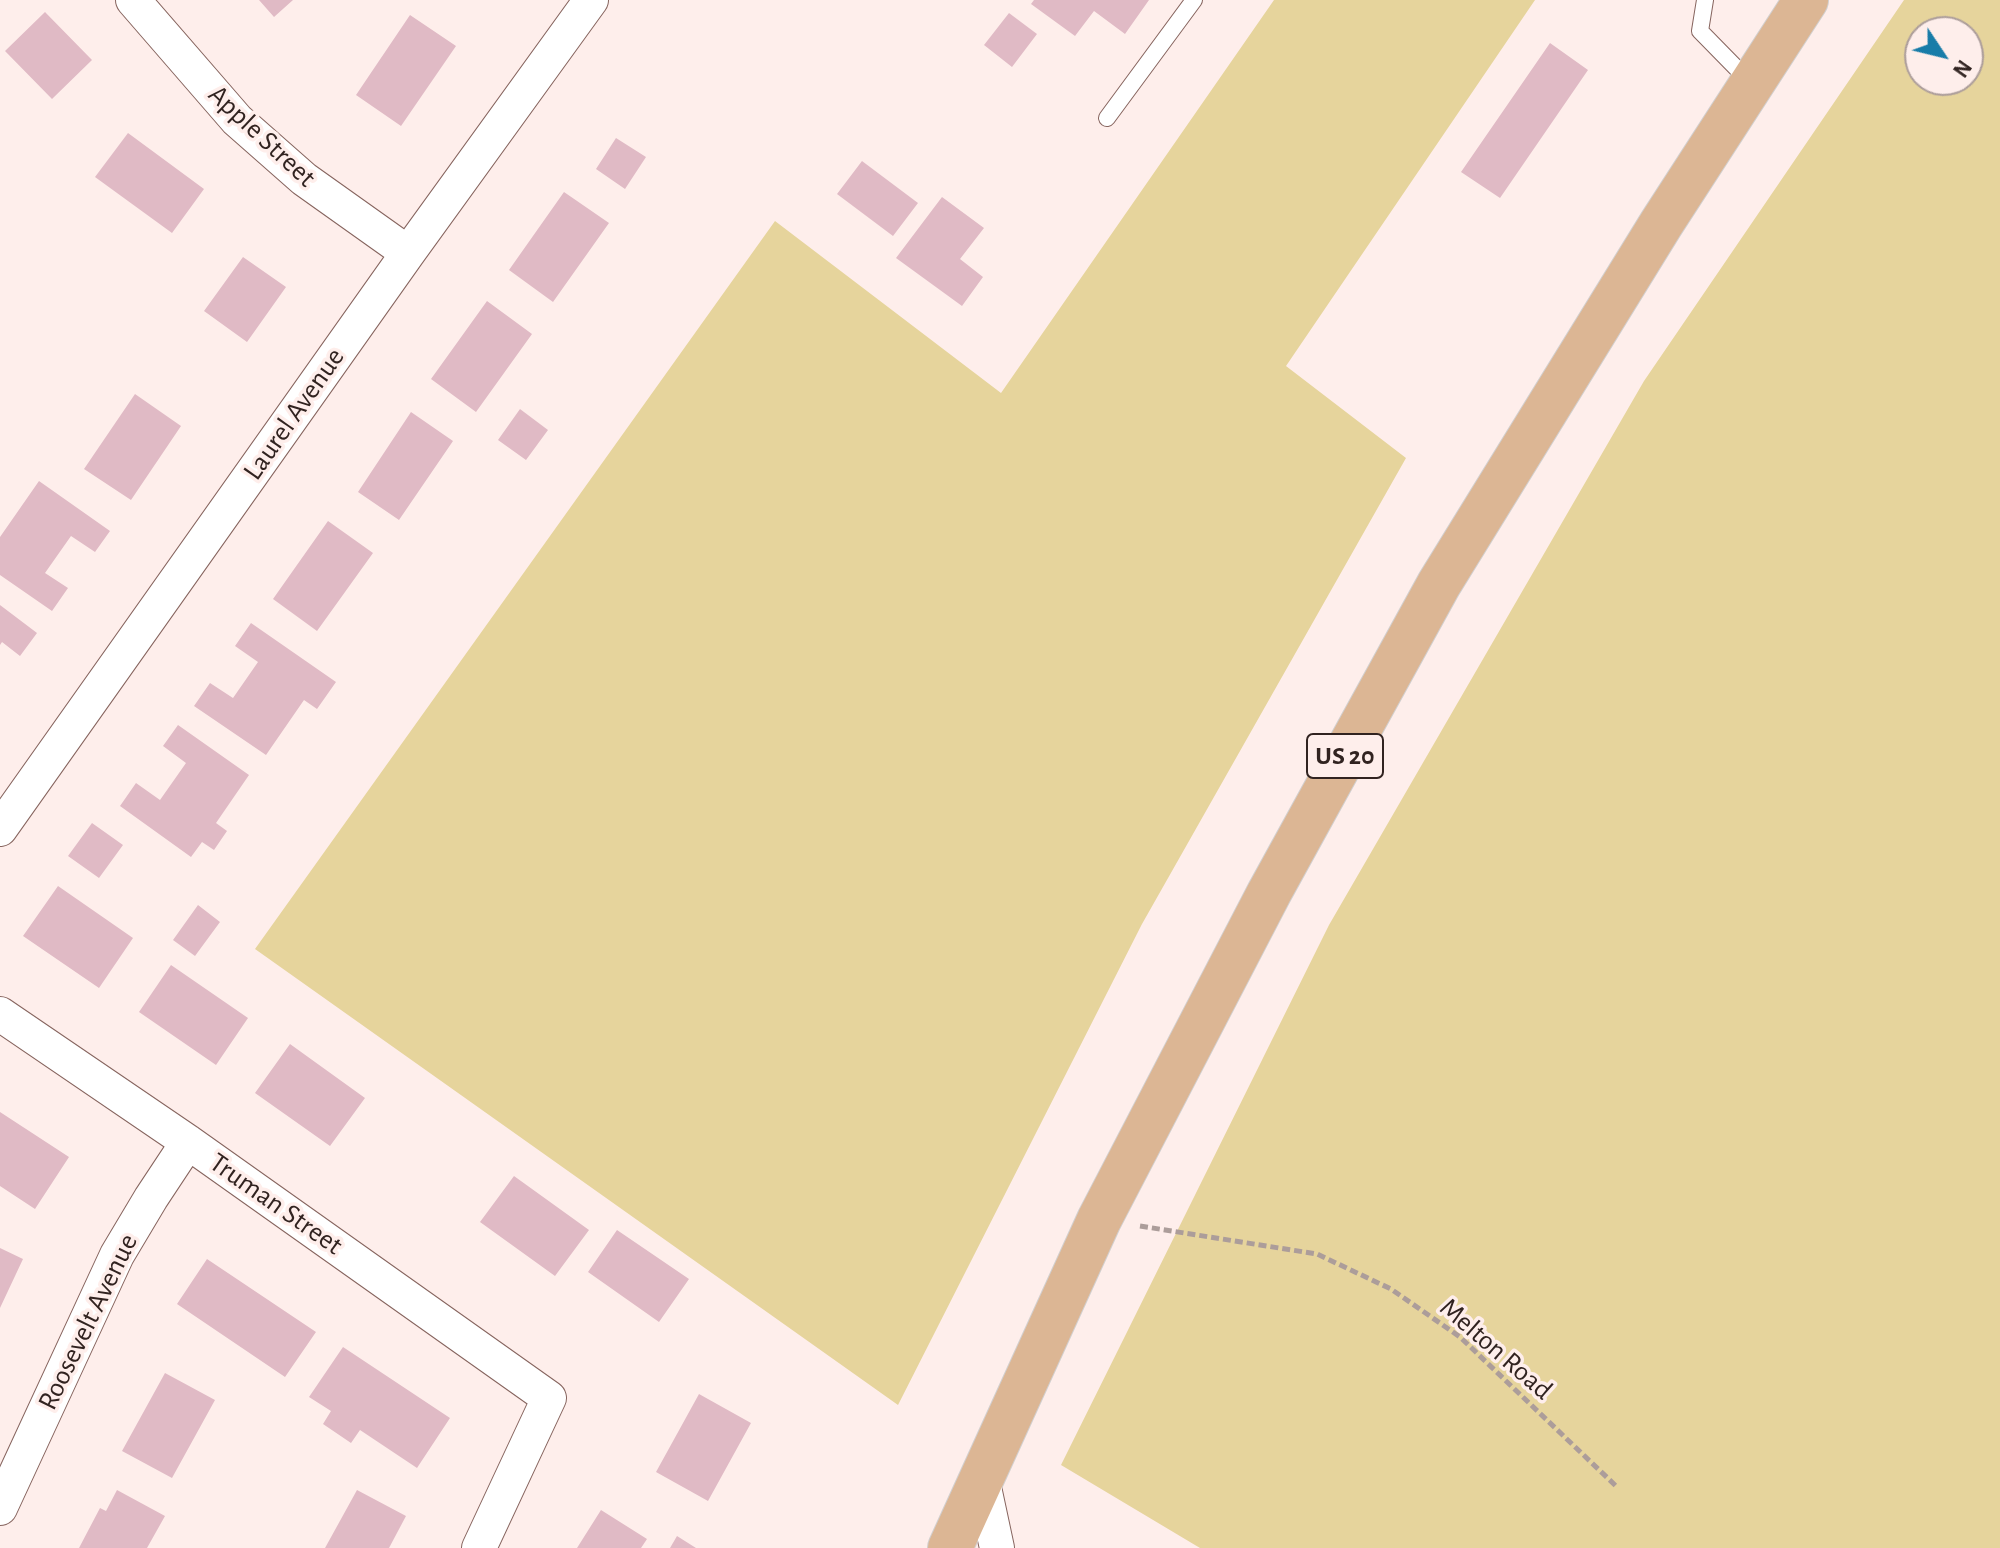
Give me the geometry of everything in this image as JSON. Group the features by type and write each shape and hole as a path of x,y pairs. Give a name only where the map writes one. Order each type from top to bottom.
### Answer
{"main road":[{"name":"US 20","path":"950,1548 1099,1220 1269,893 1439,584 1661,224 1806,0"}],"street":[{"name":"Apple Street","path":"133,0 237,120 304,179 408,253"},
{"name":"Laurel Avenue","path":"0,829 591,0"},
{"name":"Truman Street","path":"0,1014 188,1142 549,1398 479,1548"},
{"name":"Roosevelt Avenue","path":"0,1508 117,1255 188,1142"},
{"path":"982,1478 997,1548"}],"lane":[{"path":"1107,118 1194,0"},
{"path":"1705,0 1700,31 1752,84"}],"path":[{"name":"Melton Road","path":"1099,1220 1317,1254 1391,1289 1460,1337 1617,1487"}],"shaded area":[{"path":"1274,0 1535,0 1286,366 1406,458 1142,924 898,1405 255,949 775,221 1001,393"},
{"path":"1904,0 2000,0 2000,1548 1200,1548 1061,1465 1329,925 1644,381"}],"building":[{"path":"259,0 293,0 274,17"},
{"path":"1034,0 1149,0 1125,34 1094,11 1075,36 1031,4"},
{"path":"45,12 92,60 52,99 5,51"},
{"path":"1009,13 1037,34 1012,67 984,45"},
{"path":"410,15 456,46 401,126 356,95"},
{"path":"1550,43 1588,70 1500,198 1461,172"},
{"path":"128,133 204,189 172,233 95,177"},
{"path":"616,138 646,157 625,189 596,169"},
{"path":"862,161 918,203 893,236 837,194"},
{"path":"564,192 609,223 553,302 509,270"},
{"path":"942,197 984,228 960,259 983,277 962,306 896,258"},
{"path":"243,257 286,287 247,342 204,311"},
{"path":"487,301 532,334 476,412 431,379"},
{"path":"135,394 181,426 131,500 84,469"},
{"path":"520,409 548,430 526,460 498,440"},
{"path":"411,412 453,441 399,520 358,492"},
{"path":"39,481 110,531 95,552 71,536 45,573 68,588 52,611 0,575 0,537"},
{"path":"328,521 373,553 317,631 273,599"},
{"path":"0,605 37,633 20,656 2,642 0,645"},
{"path":"251,623 336,682 317,709 304,700 266,755 194,706 210,683 233,698 258,662 235,646"},
{"path":"178,725 249,775 216,823 227,831 214,850 202,842 191,857 120,806 136,783 160,800 186,763 163,746"},
{"path":"92,823 123,845 99,878 68,856"},
{"path":"58,886 133,938 99,988 23,936"},
{"path":"198,905 220,922 195,956 173,940"},
{"path":"171,965 248,1018 216,1065 139,1012"},
{"path":"290,1044 365,1098 330,1146 255,1093"},
{"path":"0,1112 69,1157 35,1209 0,1186"},
{"path":"514,1176 589,1230 555,1276 480,1222"},
{"path":"617,1230 689,1279 659,1322 588,1272"},
{"path":"0,1248 23,1259 0,1308"},
{"path":"207,1259 316,1332 285,1377 177,1304"},
{"path":"343,1347 450,1418 417,1468 360,1430 351,1443 323,1424 331,1411 309,1397"},
{"path":"165,1373 215,1400 172,1478 122,1451"},
{"path":"699,1394 751,1423 708,1501 656,1472"},
{"path":"117,1490 165,1516 147,1548 79,1548 100,1508 106,1511"},
{"path":"357,1490 406,1516 389,1548 325,1548"},
{"path":"601,1510 647,1539 641,1548 577,1548"},
{"path":"677,1536 696,1548 670,1548"}]}
